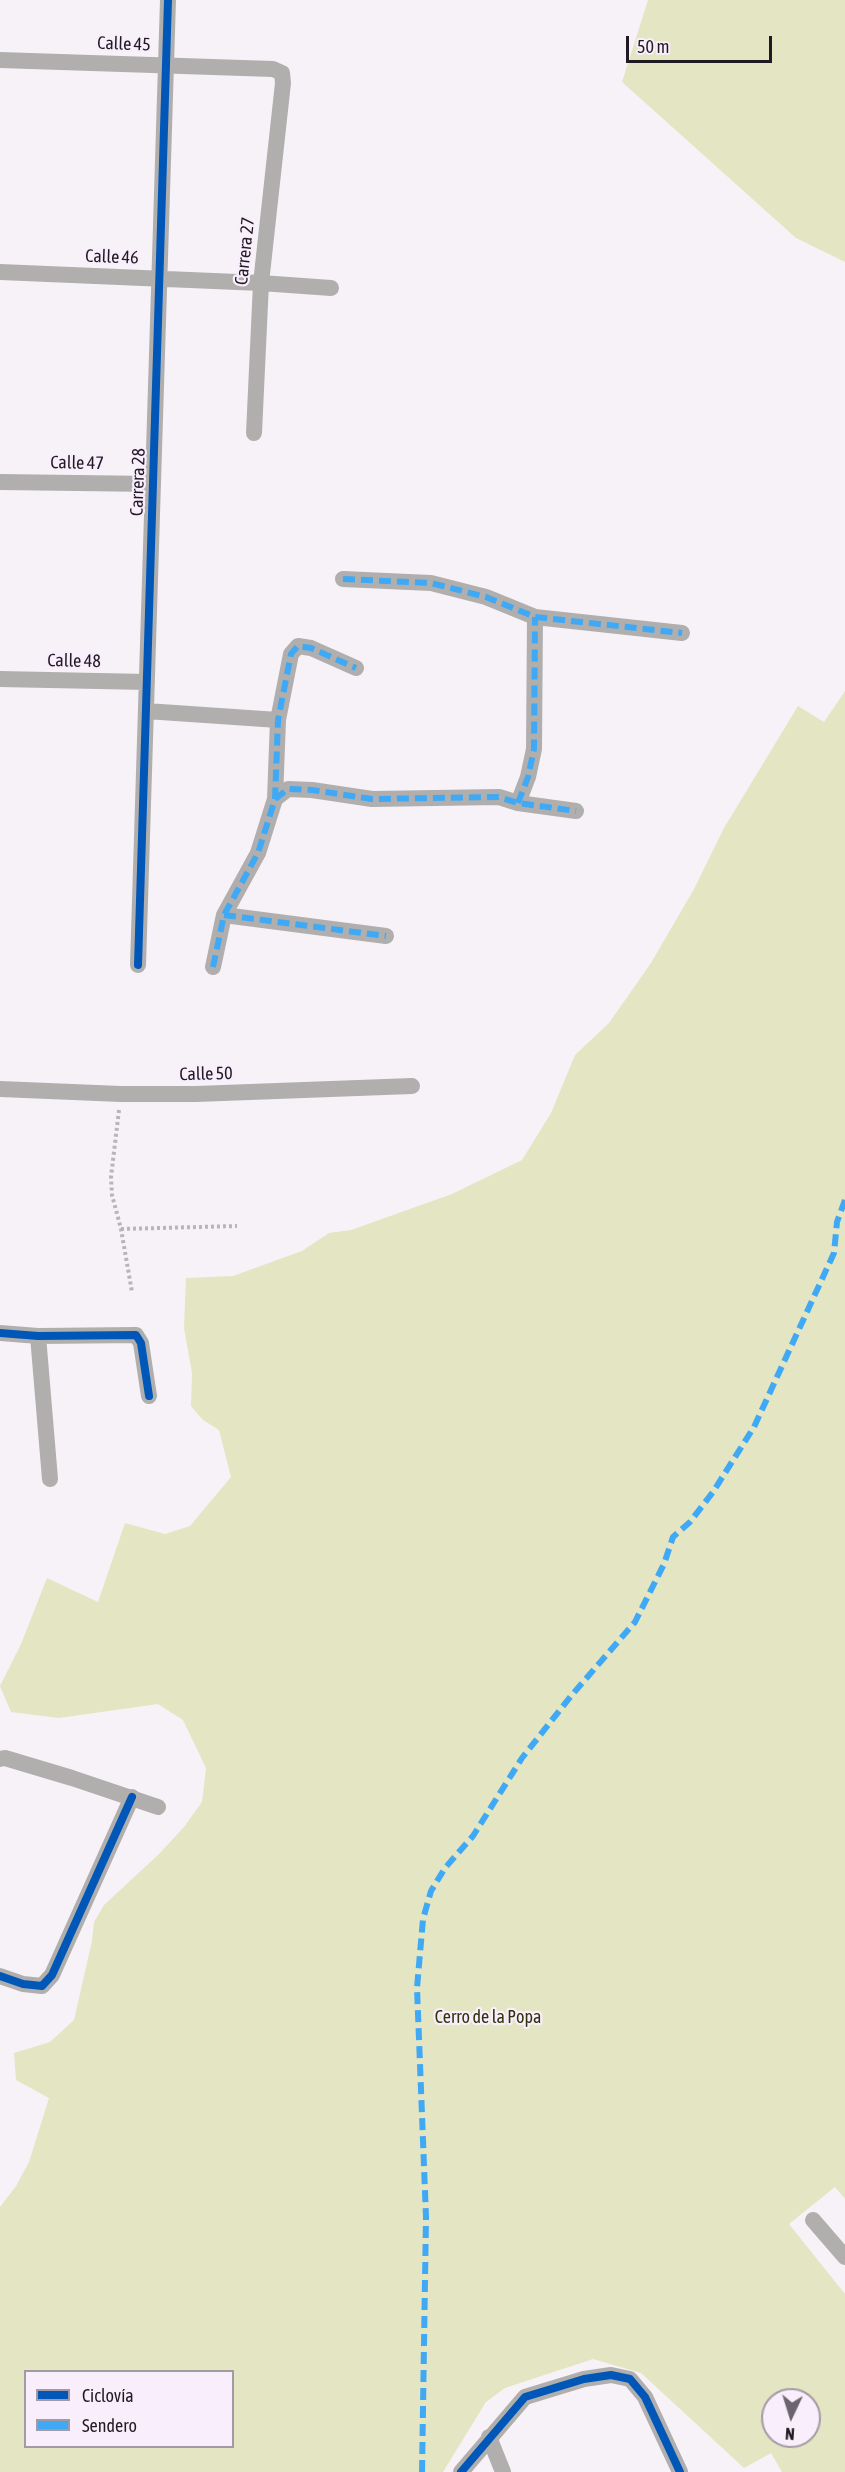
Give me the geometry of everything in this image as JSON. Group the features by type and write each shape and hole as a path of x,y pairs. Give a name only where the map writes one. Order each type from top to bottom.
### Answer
{"street":[{"name":"Carrera 28","path":"138,965 168,0"},
{"name":"Calle 45","path":"0,60 273,69 282,74"},
{"name":"Carrera 27","path":"254,433 261,283 283,83 282,74"},
{"name":"Calle 46","path":"0,272 331,288"},
{"name":"Calle 47","path":"0,482 153,484"},
{"path":"343,579 431,583 486,597 535,617 682,633"},
{"path":"518,803 528,777 534,749 535,617"},
{"path":"213,967 224,915 258,853 275,799 278,720 291,654 298,646 310,648 356,668"},
{"name":"Calle 48","path":"0,679 147,682"},
{"path":"146,711 278,720"},
{"path":"275,799 288,789 312,790 372,799 499,797 518,803 576,811"},
{"path":"224,915 386,936"},
{"name":"Calle 50","path":"0,1089 121,1094 237,1093 412,1086"},
{"path":"0,1333 38,1336 136,1335 141,1343 149,1396"},
{"path":"38,1336 50,1479"},
{"path":"0,1759 5,1758 158,1807"},
{"path":"0,1976 23,1984 42,1986 52,1975 132,1797"},
{"path":"813,2220 845,2257"},
{"path":"461,2472 525,2397 584,2379 611,2375 630,2379 645,2397 680,2472"},
{"path":"489,2437 503,2472"}],"path":[{"path":"121,1094 111,1177 112,1195 121,1229 132,1292"},
{"path":"121,1229 237,1226"}],"green space":[{"path":"648,0 845,0 845,262 796,238 622,82"},
{"name":"Cerro de la Popa","path":"845,691 845,2199 835,2187 789,2224 845,2294 845,2472 782,2472 771,2453 744,2468 641,2373 593,2359 505,2388 486,2402 443,2472 0,2472 0,2207 16,2186 29,2162 49,2098 16,2080 14,2053 50,2042 74,2020 92,1941 94,1922 104,1905 159,1854 184,1827 202,1802 206,1768 183,1720 158,1704 59,1718 11,1712 0,1686 21,1644 47,1578 98,1602 125,1523 165,1534 190,1526 231,1477 219,1430 203,1420 191,1406 192,1373 184,1328 186,1278 233,1276 302,1251 329,1233 351,1230 452,1194 522,1160 551,1113 575,1055 609,1023 651,963 694,889 724,828 798,706 824,722"}],"marked path":[{"path":"343,579 431,583 486,597 535,617 682,633"},
{"path":"518,803 528,777 534,749 535,617"},
{"path":"213,967 224,915 258,853 275,799 278,720 291,654 298,646 311,648 356,668"},
{"path":"275,799 288,789 312,790 372,799 499,797 518,803 576,811"},
{"path":"224,915 386,936"},
{"path":"422,2472 426,2217 417,1988 423,1919 431,1891 445,1868 473,1836 522,1758 571,1696 635,1622 664,1564 673,1537 690,1522 713,1492 754,1427 834,1253 837,1222 845,1200"}],"cycle path":[{"path":"138,965 168,0"},
{"path":"0,1333 38,1336 136,1335 141,1343 149,1396"},
{"path":"0,1976 23,1984 42,1986 52,1975 132,1797"},
{"path":"461,2472 525,2397 584,2379 611,2375 630,2379 645,2397 680,2472"}]}
